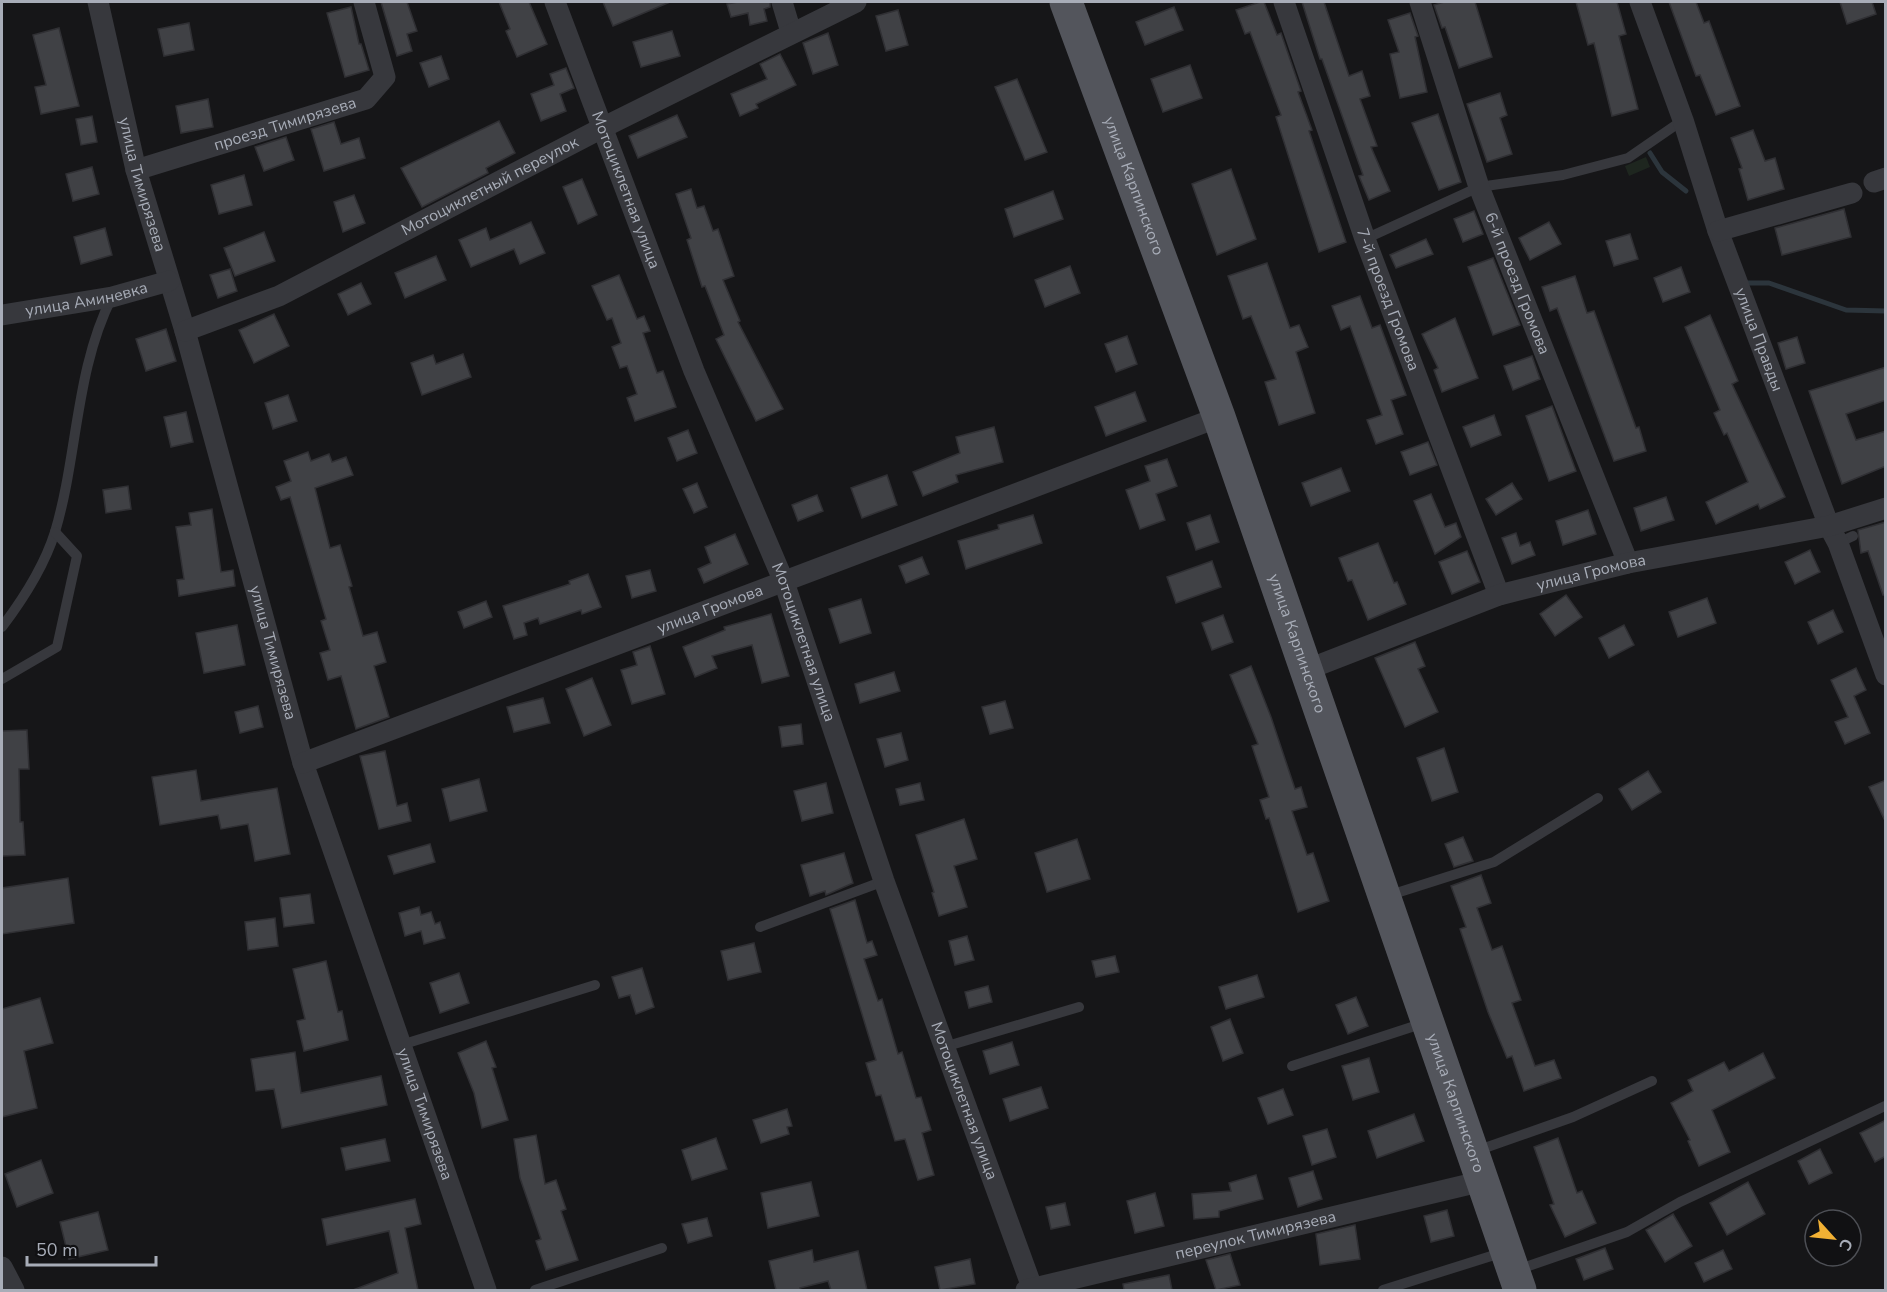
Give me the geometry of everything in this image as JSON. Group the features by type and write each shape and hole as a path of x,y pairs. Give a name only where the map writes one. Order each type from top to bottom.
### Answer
{"main road":[{"name":"улица Карпинского","path":"1066,2 1219,417 1514,1271"}],"street":[{"name":"улица Тимирязева","path":"98,2 136,170 185,331 303,763 486,1290"},
{"name":"проезд Тимирязева","path":"136,170 366,99 385,77 364,2"},
{"name":"Мотоциклетная улица","path":"555,2 694,370 784,582 884,881 1031,1290"},
{"path":"782,2 791,33"},
{"name":"Мотоциклетный переулок","path":"185,331 279,296 604,127 856,2"},
{"name":"7-й проезд Громова","path":"1284,2 1365,239 1498,595"},
{"name":"6-й проезд Громова","path":"1420,2 1479,187 1628,562"},
{"name":"улица Правды","path":"1640,2 1683,120 1718,231 1840,535 1886,675"},
{"path":"1718,231 1852,193"},
{"name":"улица Аминевка","path":"2,315 112,297 169,282"},
{"name":"улица Громова","path":"303,763 1219,417"},
{"name":"улица Громова","path":"1306,670 1498,595 1628,562 1840,535 1886,508"},
{"name":"переулок Тимирязева","path":"1031,1290 1478,1167"},
{"path":"2,1267 14,1290"}],"lane":[{"path":"1365,239 1479,187 1563,175 1628,158 1683,120"},
{"path":"2,627 27,594 55,532 92,345 112,297"},
{"path":"2,679 57,647 77,556 55,532"},
{"path":"1384,897 1494,862 1598,798"},
{"path":"760,927 884,881"},
{"path":"400,1045 595,985"},
{"path":"944,1047 1079,1007"},
{"path":"1292,1066 1428,1022"},
{"path":"1478,1167 1573,1117 1652,1081"},
{"path":"1383,1290 1514,1271 1627,1232 1680,1202 1885,1106"},
{"path":"535,1290 662,1248"}],"shaded area":[{"path":"1646,157 1650,167 1629,176 1625,166"}],"building":[{"path":"381,2 407,2 417,31 407,34 412,51 397,56"},
{"path":"499,2 529,2 547,44 517,57 506,31 510,29"},
{"path":"603,2 670,2 613,26"},
{"path":"770,2 770,7 764,9 767,21 750,25 748,13 731,17 727,4"},
{"path":"1264,2 1277,35 1281,33 1301,91 1298,92 1312,130 1309,131 1346,242 1319,252 1276,117 1281,115 1250,32 1245,34 1236,10"},
{"path":"1302,2 1324,2 1349,76 1362,71 1370,96 1360,99 1377,146 1371,147 1390,191 1369,200 1359,176 1363,175 1322,59 1320,59"},
{"path":"1444,2 1475,2 1492,57 1459,68 1445,27 1442,28 1434,5"},
{"path":"1576,2 1617,2 1626,34 1619,36 1638,109 1612,116 1594,43 1588,45"},
{"path":"1669,2 1696,2 1704,23 1709,21 1740,106 1716,115 1700,75 1696,76"},
{"path":"1840,2 1872,2 1876,14 1847,24"},
{"path":"351,7 359,44 361,44 369,70 345,77 327,13"},
{"path":"1174,7 1183,30 1145,45 1136,22"},
{"path":"898,10 908,45 886,51 876,16"},
{"path":"1410,13 1418,36 1415,37 1427,92 1400,98 1390,54 1399,52 1388,20"},
{"path":"189,23 194,50 164,56 158,29"},
{"path":"59,28 79,106 41,114 35,87 46,85 33,35"},
{"path":"672,31 680,56 641,67 633,42"},
{"path":"828,33 838,65 813,74 803,43"},
{"path":"780,54 796,85 756,104 758,108 740,116 731,94 767,79 760,64"},
{"path":"441,56 449,79 429,87 420,63"},
{"path":"1190,65 1202,98 1163,112 1151,79"},
{"path":"566,68 574,88 560,94 566,111 541,121 531,94 554,85 550,74"},
{"path":"1017,79 1047,152 1025,160 995,87"},
{"path":"1500,93 1507,115 1500,118 1512,154 1487,162 1467,104"},
{"path":"208,99 213,127 181,133 176,106"},
{"path":"1438,114 1461,182 1439,190 1412,123"},
{"path":"677,115 687,137 638,158 629,136"},
{"path":"92,116 97,142 81,145 76,119"},
{"path":"499,121 515,153 486,168 488,173 422,207 401,168"},
{"path":"334,122 341,144 359,138 365,158 324,171 311,129"},
{"path":"1753,130 1765,161 1775,158 1784,189 1748,200 1739,169 1742,168 1731,138"},
{"path":"286,137 294,160 264,171 255,147"},
{"path":"92,167 99,194 73,201 66,174"},
{"path":"1231,169 1256,239 1217,255 1192,184"},
{"path":"244,175 252,205 219,214 211,185"},
{"path":"582,179 597,215 578,224 563,187"},
{"path":"691,189 697,208 704,206 713,231 718,229 734,276 723,280 740,321 738,322 783,409 756,421 716,339 724,335 705,286 702,287 687,240 691,238 676,194"},
{"path":"1053,191 1063,219 1014,237 1005,209"},
{"path":"354,195 365,223 343,232 334,202"},
{"path":"1844,209 1851,237 1782,255 1775,228"},
{"path":"1474,211 1483,234 1463,242 1454,219"},
{"path":"531,222 545,253 520,264 514,249 471,267 459,240 486,228 490,240"},
{"path":"1549,222 1561,244 1530,260 1519,238"},
{"path":"105,228 112,255 81,264 74,237"},
{"path":"264,232 275,261 235,276 224,248"},
{"path":"1630,234 1638,259 1614,266 1606,241"},
{"path":"1426,239 1433,254 1396,268 1390,255"},
{"path":"436,256 446,280 405,298 395,273"},
{"path":"1493,258 1520,325 1493,335 1468,267"},
{"path":"1267,263 1290,328 1299,325 1308,347 1296,352 1315,413 1279,425 1265,382 1276,379 1251,316 1243,319 1228,276"},
{"path":"1070,266 1080,293 1045,307 1035,280"},
{"path":"1681,267 1690,292 1663,302 1654,278"},
{"path":"230,269 237,291 218,298 210,275"},
{"path":"619,275 637,319 644,316 650,331 643,333 657,373 663,371 676,407 635,421 627,398 637,394 627,366 620,368 612,347 621,343 612,318 607,320 592,286"},
{"path":"1575,276 1587,313 1594,311 1646,451 1614,461 1557,308 1550,311 1542,287"},
{"path":"361,283 371,304 348,315 338,294"},
{"path":"1360,296 1372,328 1380,325 1406,395 1391,400 1403,434 1376,444 1367,420 1382,415 1350,326 1341,330 1332,306"},
{"path":"274,314 289,346 254,363 239,330"},
{"path":"1710,315 1738,381 1732,384 1785,497 1760,509 1758,504 1716,524 1706,502 1748,482 1727,433 1724,435 1714,413 1720,410 1685,327"},
{"path":"1455,318 1478,378 1442,392 1434,370 1438,368 1422,334"},
{"path":"166,329 176,361 146,371 136,339"},
{"path":"1127,336 1137,364 1116,372 1105,344"},
{"path":"1797,337 1805,363 1786,369 1778,343"},
{"path":"463,354 471,377 422,395 411,363 433,355 436,364"},
{"path":"1532,356 1540,379 1513,390 1504,366"},
{"path":"1886,367 1886,400 1846,414 1856,440 1886,431 1886,466 1842,484 1809,391"},
{"path":"1135,392 1146,421 1106,436 1095,407"},
{"path":"288,395 297,421 273,429 265,403"},
{"path":"1552,406 1576,471 1549,481 1526,416"},
{"path":"186,412 193,442 171,447 164,417"},
{"path":"1494,415 1501,435 1471,447 1463,427"},
{"path":"994,427 1003,462 956,475 958,482 923,496 913,472 960,453 956,437"},
{"path":"688,430 697,453 677,461 668,438"},
{"path":"1428,442 1437,465 1410,475 1401,452"},
{"path":"308,452 311,461 329,454 332,462 346,457 353,475 315,488 330,548 340,545 363,636 377,632 386,662 374,666 389,717 356,729 341,676 328,680 320,653 330,650 321,621 326,619 290,497 281,500 276,487 291,481 284,461"},
{"path":"1167,459 1177,486 1156,494 1165,520 1140,529 1126,490 1150,481 1145,466"},
{"path":"1341,468 1350,491 1311,506 1302,483"},
{"path":"887,475 897,505 862,518 851,488"},
{"path":"697,483 707,507 694,513 683,489"},
{"path":"1512,483 1522,499 1496,515 1486,499"},
{"path":"128,486 131,509 106,513 103,490"},
{"path":"1431,494 1445,527 1456,523 1461,537 1435,554 1414,501"},
{"path":"817,495 823,511 798,521 792,505"},
{"path":"1666,497 1674,520 1641,531 1634,508"},
{"path":"212,509 221,572 233,570 235,586 179,596 177,580 184,579 176,527 191,525 189,513"},
{"path":"1588,510 1596,534 1563,545 1556,521"},
{"path":"1033,515 1042,543 966,569 958,541 999,529 998,525"},
{"path":"1210,515 1219,542 1196,550 1187,523"},
{"path":"1886,522 1886,595 1883,595 1868,551 1861,553 1858,530"},
{"path":"1516,533 1520,546 1530,542 1535,555 1512,564 1502,538"},
{"path":"735,534 748,564 704,583 698,569 711,563 705,547"},
{"path":"1378,543 1394,583 1397,582 1406,604 1368,620 1352,580 1348,581 1339,558"},
{"path":"1810,550 1820,572 1795,584 1785,562"},
{"path":"1467,551 1480,582 1452,594 1439,562"},
{"path":"922,557 929,574 906,583 899,566"},
{"path":"1212,561 1221,587 1176,603 1167,577"},
{"path":"650,570 656,591 632,598 626,576"},
{"path":"588,574 601,607 582,614 581,610 540,624 538,618 524,623 527,635 514,639 503,606 570,584 569,581"},
{"path":"1566,595 1582,617 1555,636 1540,614"},
{"path":"1707,598 1716,623 1678,637 1669,612"},
{"path":"861,599 871,633 840,643 829,609"},
{"path":"486,601 492,617 464,628 458,612"},
{"path":"1833,610 1843,632 1818,644 1808,622"},
{"path":"771,614 789,676 762,683 752,645 712,656 717,668 695,677 683,647 725,630 724,627"},
{"path":"1223,615 1233,642 1212,650 1202,623"},
{"path":"237,625 245,665 204,673 196,633"},
{"path":"1624,625 1634,645 1609,658 1599,638"},
{"path":"1415,642 1425,666 1418,669 1438,712 1405,727 1375,658"},
{"path":"650,646 665,694 632,704 621,670 637,665 633,652"},
{"path":"1251,666 1295,789 1301,787 1307,807 1292,811 1307,855 1313,853 1329,901 1298,912 1269,818 1266,819 1260,800 1269,797 1252,746 1258,744 1230,675"},
{"path":"1856,668 1866,690 1854,696 1870,733 1845,744 1835,722 1848,717 1831,680"},
{"path":"894,672 900,691 860,703 855,684"},
{"path":"592,678 611,725 584,736 566,689"},
{"path":"543,698 550,723 514,732 507,707"},
{"path":"1005,701 1013,728 990,734 982,707"},
{"path":"258,706 263,727 240,733 235,712"},
{"path":"801,724 803,744 782,747 779,727"},
{"path":"27,730 29,769 19,769 20,822 23,822 25,855 2,856 2,731"},
{"path":"901,733 908,760 885,767 877,739"},
{"path":"1444,748 1458,792 1432,801 1417,758"},
{"path":"385,751 397,806 407,803 411,821 379,829 360,756"},
{"path":"196,770 201,801 277,788 290,854 255,861 248,824 221,829 218,815 160,825 152,777"},
{"path":"1648,771 1661,792 1632,810 1619,789"},
{"path":"479,779 487,811 450,821 442,789"},
{"path":"1886,780 1886,823 1869,787"},
{"path":"826,783 833,813 802,821 794,791"},
{"path":"920,783 924,800 900,805 896,789"},
{"path":"964,819 977,859 954,866 967,907 939,916 916,835"},
{"path":"1463,837 1473,861 1454,867 1445,844"},
{"path":"1077,839 1090,879 1047,892 1035,853"},
{"path":"430,844 435,862 394,874 388,856"},
{"path":"844,853 853,883 826,895 825,891 810,896 801,865"},
{"path":"1481,875 1491,903 1477,908 1492,950 1502,946 1521,1000 1512,1003 1535,1066 1554,1060 1561,1078 1524,1091 1512,1056 1507,1058 1488,1012 1460,929 1466,927 1451,886"},
{"path":"68,878 74,923 2,934 2,888"},
{"path":"310,894 314,923 284,927 280,898"},
{"path":"855,900 867,943 872,941 877,955 864,959 878,1001 882,999 898,1054 902,1052 916,1098 921,1097 931,1130 922,1133 934,1175 918,1180 905,1139 895,1141 881,1095 876,1096 866,1063 876,1060 830,909"},
{"path":"419,907 421,915 431,912 435,924 440,922 445,938 424,944 421,931 405,936 399,913"},
{"path":"275,918 278,946 248,950 245,922"},
{"path":"967,936 974,960 955,965 949,941"},
{"path":"754,943 761,972 728,980 721,951"},
{"path":"1115,956 1119,972 1096,977 1092,961"},
{"path":"326,961 338,1012 342,1011 348,1040 304,1051 297,1021 305,1019 293,969"},
{"path":"642,968 654,1007 636,1014 630,995 619,998 612,977"},
{"path":"459,973 469,1003 440,1013 430,983"},
{"path":"1257,975 1264,997 1226,1009 1219,987"},
{"path":"988,986 992,1002 969,1008 965,992"},
{"path":"1356,997 1368,1026 1348,1034 1336,1005"},
{"path":"40,998 53,1043 24,1051 37,1108 2,1117 2,1009"},
{"path":"1230,1019 1243,1053 1223,1061 1211,1027"},
{"path":"486,1041 496,1067 492,1068 508,1120 482,1128 474,1093 458,1053"},
{"path":"1012,1042 1019,1065 990,1074 983,1051"},
{"path":"295,1052 301,1093 381,1076 387,1105 282,1128 274,1089 256,1091 251,1059"},
{"path":"1763,1053 1775,1078 1712,1110 1730,1152 1699,1166 1688,1141 1690,1140 1671,1103 1693,1091 1688,1080 1724,1062 1729,1071"},
{"path":"1369,1058 1379,1092 1353,1100 1342,1066"},
{"path":"1041,1087 1048,1108 1010,1121 1003,1099"},
{"path":"1283,1089 1293,1115 1268,1124 1258,1098"},
{"path":"787,1109 792,1126 787,1127 789,1134 761,1143 753,1120"},
{"path":"1414,1114 1424,1141 1377,1158 1368,1131"},
{"path":"1886,1120 1886,1156 1875,1162 1860,1133"},
{"path":"1327,1129 1336,1157 1312,1165 1303,1136"},
{"path":"536,1135 545,1184 556,1180 566,1209 561,1211 578,1260 546,1270 536,1241 541,1239 520,1178 514,1139"},
{"path":"716,1138 727,1169 692,1180 682,1150"},
{"path":"1558,1138 1577,1193 1582,1191 1596,1223 1565,1237 1550,1205 1554,1204 1534,1147"},
{"path":"385,1139 390,1161 346,1170 341,1148"},
{"path":"1820,1149 1832,1173 1809,1184 1798,1161"},
{"path":"41,1160 53,1193 17,1207 5,1174"},
{"path":"1313,1171 1322,1199 1298,1207 1289,1178"},
{"path":"1256,1175 1263,1199 1219,1211 1219,1217 1194,1219 1192,1194 1231,1191 1229,1183"},
{"path":"811,1182 819,1216 768,1228 761,1193"},
{"path":"1748,1182 1765,1214 1727,1235 1710,1203"},
{"path":"1155,1193 1164,1226 1135,1233 1127,1201"},
{"path":"415,1199 421,1224 405,1228 418,1290 353,1290 398,1273 389,1231 327,1245 322,1219"},
{"path":"1065,1203 1070,1225 1051,1229 1046,1207"},
{"path":"1447,1210 1454,1236 1431,1242 1424,1216"},
{"path":"98,1212 108,1250 69,1259 60,1222"},
{"path":"1673,1214 1692,1246 1665,1262 1646,1230"},
{"path":"707,1218 712,1236 688,1243 682,1224"},
{"path":"1355,1225 1360,1259 1320,1265 1316,1234"},
{"path":"1605,1248 1613,1269 1584,1280 1576,1259"},
{"path":"812,1250 814,1262 858,1251 867,1290 831,1290 828,1281 800,1288 801,1290 776,1290 769,1261"},
{"path":"1723,1250 1732,1269 1704,1282 1695,1263"},
{"path":"1230,1254 1240,1285 1216,1290 1206,1260"},
{"path":"970,1259 975,1284 940,1290 935,1267"},
{"path":"1169,1275 1172,1290 1124,1290 1123,1284"}],"waterway":[{"path":"1650,153 1662,172 1686,191"},
{"path":"1744,283 1769,283 1846,310 1886,311"}]}
